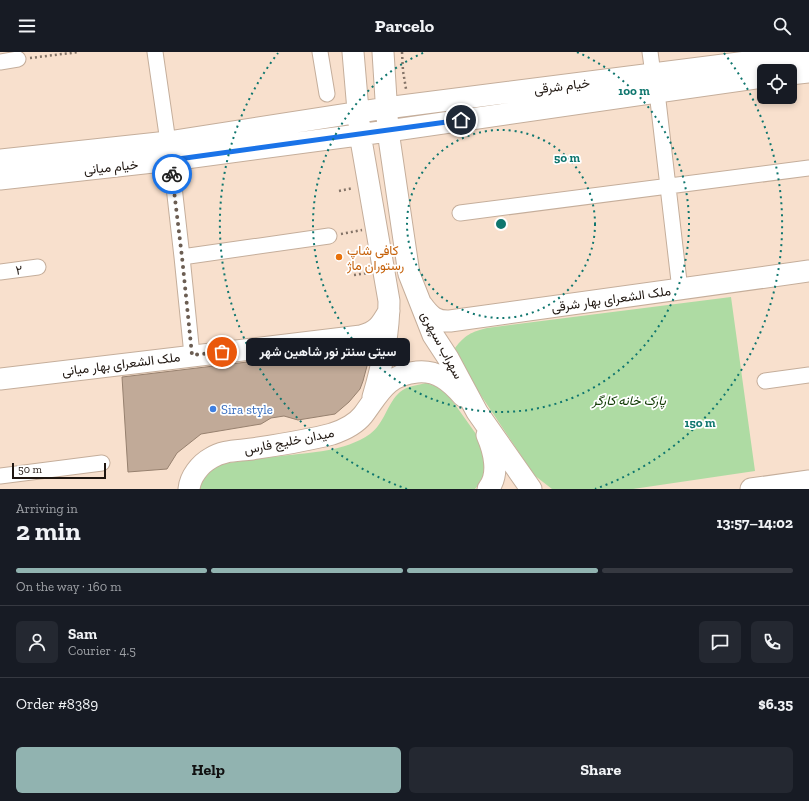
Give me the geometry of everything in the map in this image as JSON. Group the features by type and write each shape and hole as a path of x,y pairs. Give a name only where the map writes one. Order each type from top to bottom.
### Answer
{"main road":[{"path":"354,52 357,113 360,134 362,190 386,286 389,311 381,369 372,402"},
{"name":"سهراب سپهری","path":"384,52 388,131 409,274 433,335 451,363 477,412 531,489"},
{"name":"خیام شرقی","path":"388,131 809,54"},
{"path":"797,73 809,72"},
{"name":"خیام شرقی","path":"386,108 655,83 757,78"},
{"name":"خیام میانی","path":"0,178 169,151 386,108"},
{"name":"خیام میانی","path":"0,160 169,151 388,131"},
{"path":"362,190 375,174 382,170 392,176 395,184"},
{"name":"ملک الشعرای بهار شرقی","path":"420,304 435,319 442,322 809,271"},
{"path":"361,336 372,333 384,320 389,311"},
{"path":"451,363 450,341 454,332 476,317"},
{"path":"361,336 370,340 375,347 380,359 381,369"},
{"name":"ملک الشعرای بهار میانی","path":"0,379 361,336"},
{"name":"میدان خلیج فارس","path":"189,489 194,475 202,464 211,458 228,451 288,443 332,434 347,428 362,416 387,384 396,376 409,372 422,371 438,374 455,386 477,412 492,446 495,472 488,489"},
{"path":"756,489 809,481"}],"street":[{"path":"155,52 182,257 192,355"},
{"path":"320,52 327,94"},
{"path":"650,52 680,290"},
{"path":"0,62 18,59"},
{"path":"460,213 809,168"},
{"path":"182,257 329,236"},
{"name":"۲","path":"0,272 38,267"},
{"path":"765,381 809,375"},
{"path":"0,476 102,463"}],"path":[{"path":"18,59 79,52"},
{"path":"338,191 362,190"},
{"path":"346,233 362,230"},
{"path":"354,274 370,272"}],"green space":[{"name":"پارک خانه کارگر","path":"731,297 755,471 633,489 552,489 534,475 458,361 455,348 469,335 487,328"},
{"path":"426,383 444,389 476,434 487,456 483,480 475,489 197,489 207,471 221,464 316,452 339,448 360,440 375,429 400,392 409,387"}],"building":[{"path":"356,349 362,351 366,356 367,366 363,381 360,389 349,402 335,414 298,420 284,416 271,418 261,424 201,434 177,453 167,469 128,472 122,377"}],"way so far":[{"path":"172,174 192,355 222,352"}],"place":[{"name":"کافی شاپ رستوران ماژ","path":"339,257"},
{"name":"سیتی سنتر نور شاهین شهر","path":"222,352"},
{"name":"Sira style","path":"213,409"}],"route":[{"path":"172,174 171,160 461,120"}]}
